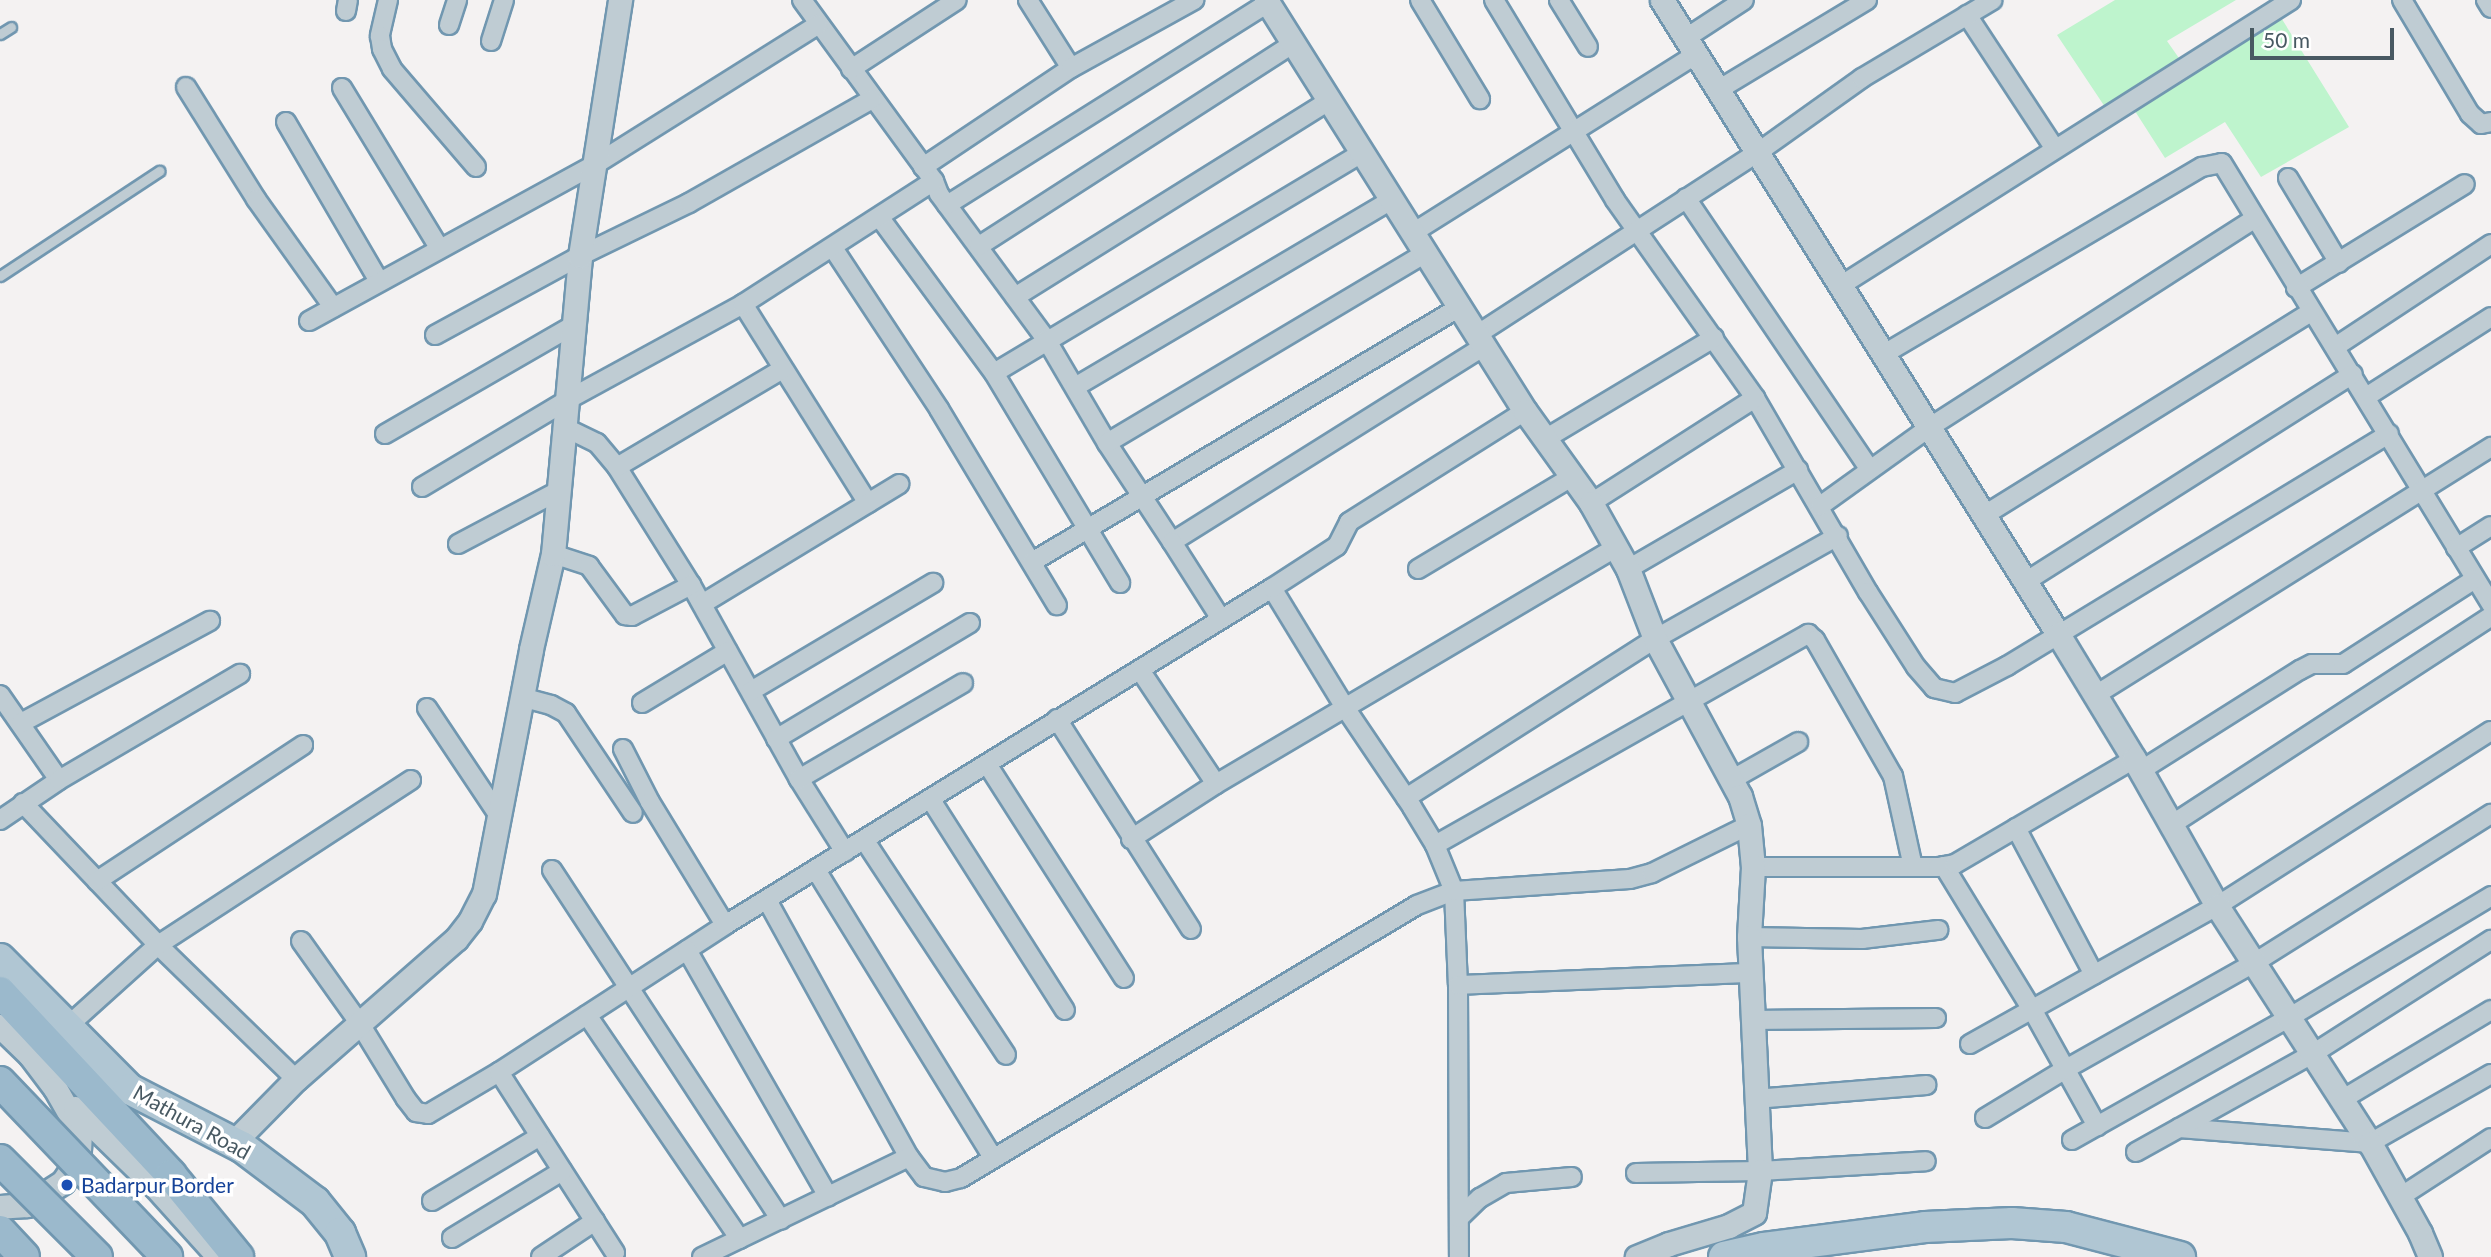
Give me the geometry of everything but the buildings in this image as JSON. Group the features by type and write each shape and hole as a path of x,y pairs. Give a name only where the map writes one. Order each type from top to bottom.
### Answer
{"highway":[{"path":"0,992 102,1098 171,1175 238,1257"},
{"path":"0,1082 167,1257"},
{"path":"0,1160 97,1257"},
{"path":"0,1231 24,1257"}],"main road":[{"name":"Mathura Road","path":"0,959 69,1025 129,1088 234,1142 315,1202 340,1233 350,1257"},
{"path":"1724,1257 1764,1248 1925,1227 2011,1223 2066,1227 2180,1257"}],"street":[{"path":"388,0 380,36 382,49 392,69 476,167"},
{"path":"449,24 457,0"},
{"path":"491,41 504,0"},
{"path":"234,1142 296,1079 456,939 470,921 484,894 497,813 553,554 587,196 596,164 620,0"},
{"path":"802,0 1046,339 1107,443 1221,619"},
{"path":"851,69 957,0"},
{"path":"1028,0 1072,68"},
{"path":"923,167 1072,68 1194,0"},
{"path":"1420,0 1480,99"},
{"path":"1494,0 1572,132 1636,232 1755,398 1838,536 1868,592 1916,667 1940,691 1955,693 2007,666 2389,434"},
{"path":"1559,0 1588,47"},
{"path":"1662,0 2058,634 2217,906 2370,1143 2430,1257"},
{"path":"1414,232 1572,132 1690,47 1744,0"},
{"path":"1718,90 1867,0"},
{"path":"1172,542 1481,340 1686,198 1757,153 1862,78 1993,0"},
{"path":"1840,286 2291,0"},
{"path":"2402,0 2470,114 2481,124 2491,122"},
{"path":"2486,0 2491,8"},
{"path":"947,205 1267,1 1525,411 1591,503 1617,547 1655,639 1733,779 1749,825 1753,867 1750,973 1760,1171 1754,1213 1729,1226 1669,1244 1637,1257"},
{"path":"1967,15 2055,149"},
{"path":"309,321 596,164 818,25"},
{"path":"979,246 1293,44"},
{"path":"186,87 256,199 332,307"},
{"path":"342,88 439,249"},
{"path":"435,335 580,256 689,203 872,99"},
{"path":"1015,297 1330,100"},
{"path":"286,122 379,281"},
{"path":"994,373 1046,339 1363,152"},
{"path":"1884,354 2202,167 2214,164 2226,166 2296,288 2353,374 2491,604"},
{"path":"2288,178 2339,262"},
{"path":"422,487 569,399 743,304 834,248 934,181"},
{"path":"2296,288 2465,184"},
{"path":"1686,198 1870,470"},
{"path":"1075,387 1393,200"},
{"path":"880,218 994,373 1120,583"},
{"path":"1820,506 1930,426 2255,218"},
{"path":"2335,346 2491,244"},
{"path":"834,248 939,409 1057,605"},
{"path":"1107,443 1427,252"},
{"path":"743,304 868,503"},
{"path":"1031,562 1461,306"},
{"path":"1983,516 2311,312"},
{"path":"2366,397 2491,317"},
{"path":"385,434 573,325"},
{"path":"1545,439 1714,338"},
{"path":"617,467 783,369"},
{"path":"2025,582 2353,374"},
{"path":"1591,503 1755,398"},
{"path":"301,941 360,1024 406,1099 422,1115 499,1072 725,925 1272,588 1336,546 1349,522 1525,411"},
{"path":"566,428 597,443 617,467 691,585 799,779 845,852"},
{"path":"2094,696 2491,447"},
{"path":"1628,569 1798,470"},
{"path":"1418,569 1572,477"},
{"path":"702,604 899,484"},
{"path":"458,544 560,490"},
{"path":"2456,548 2491,526"},
{"path":"1406,798 1655,639 1838,536"},
{"path":"1131,839 1216,784 1617,547"},
{"path":"553,554 589,566 625,615 632,617 691,585"},
{"path":"1753,867 1913,867 1955,864 2016,828 2137,765 2300,670 2312,664 2343,664 2475,579"},
{"path":"751,691 933,583"},
{"path":"1272,588 1346,709 1435,845 1454,891 1458,985 1459,1257"},
{"path":"2171,825 2491,616"},
{"path":"20,723 210,621"},
{"path":"776,739 970,623"},
{"path":"1435,845 1808,634 1815,640 1893,776 1913,867"},
{"path":"642,703 728,652"},
{"path":"1140,670 1216,784"},
{"path":"0,820 59,780 141,735 240,674"},
{"path":"799,779 963,683"},
{"path":"0,695 59,780"},
{"path":"521,697 551,705 566,713 633,813"},
{"path":"427,708 497,813"},
{"path":"1057,719 1131,839 1191,929"},
{"path":"1970,1044 2217,906 2491,731"},
{"path":"1733,779 1798,742"},
{"path":"97,881 303,745"},
{"path":"623,749 650,802 725,925"},
{"path":"986,764 1124,978"},
{"path":"69,1025 158,945 411,780"},
{"path":"931,800 1065,1010"},
{"path":"23,803 158,945 296,1079"},
{"path":"1985,1118 2064,1070 2254,963 2491,814"},
{"path":"767,900 909,1157 924,1177 946,1182 961,1178 1387,921 1454,891 1630,879 1652,873 1749,825"},
{"path":"2016,828 2094,975"},
{"path":"865,841 1006,1055"},
{"path":"1944,866 2033,1011 2097,1126"},
{"path":"552,870 781,1220"},
{"path":"816,870 993,1158"},
{"path":"2073,1140 2290,1017 2491,896"},
{"path":"1749,937 1863,939 1938,930"},
{"path":"2136,1152 2314,1053 2491,940"},
{"path":"687,950 828,1196"},
{"path":"1458,985 1750,973"},
{"path":"2343,1100 2491,1010"},
{"path":"587,1015 740,1239"},
{"path":"1752,1020 1936,1018"},
{"path":"0,1026 30,1055 55,1088 80,1132 76,1158 63,1182 27,1205 0,1207"},
{"path":"499,1072 615,1253"},
{"path":"2179,1128 2370,1143 2491,1074"},
{"path":"1755,1099 1926,1085"},
{"path":"55,1088 155,1186 219,1257"},
{"path":"432,1201 540,1136"},
{"path":"2400,1197 2491,1138"},
{"path":"702,1257 909,1157"},
{"path":"1636,1173 1760,1171 1926,1161"},
{"path":"0,1167 19,1186 39,1189 63,1182"},
{"path":"453,1238 562,1171"},
{"path":"1460,1218 1480,1198 1506,1183 1572,1177"},
{"path":"541,1257 595,1221"}],"lane":[{"path":"0,34 11,27"},
{"path":"0,276 159,171"}],"green space":[{"path":"2115,0 2236,0 2167,41 2181,61 2105,107 2057,35"},
{"path":"2280,16 2349,127 2261,177 2225,122 2165,158 2133,108"}],"place":[{"name":"Badarpur Border","path":"67,1185"}]}
